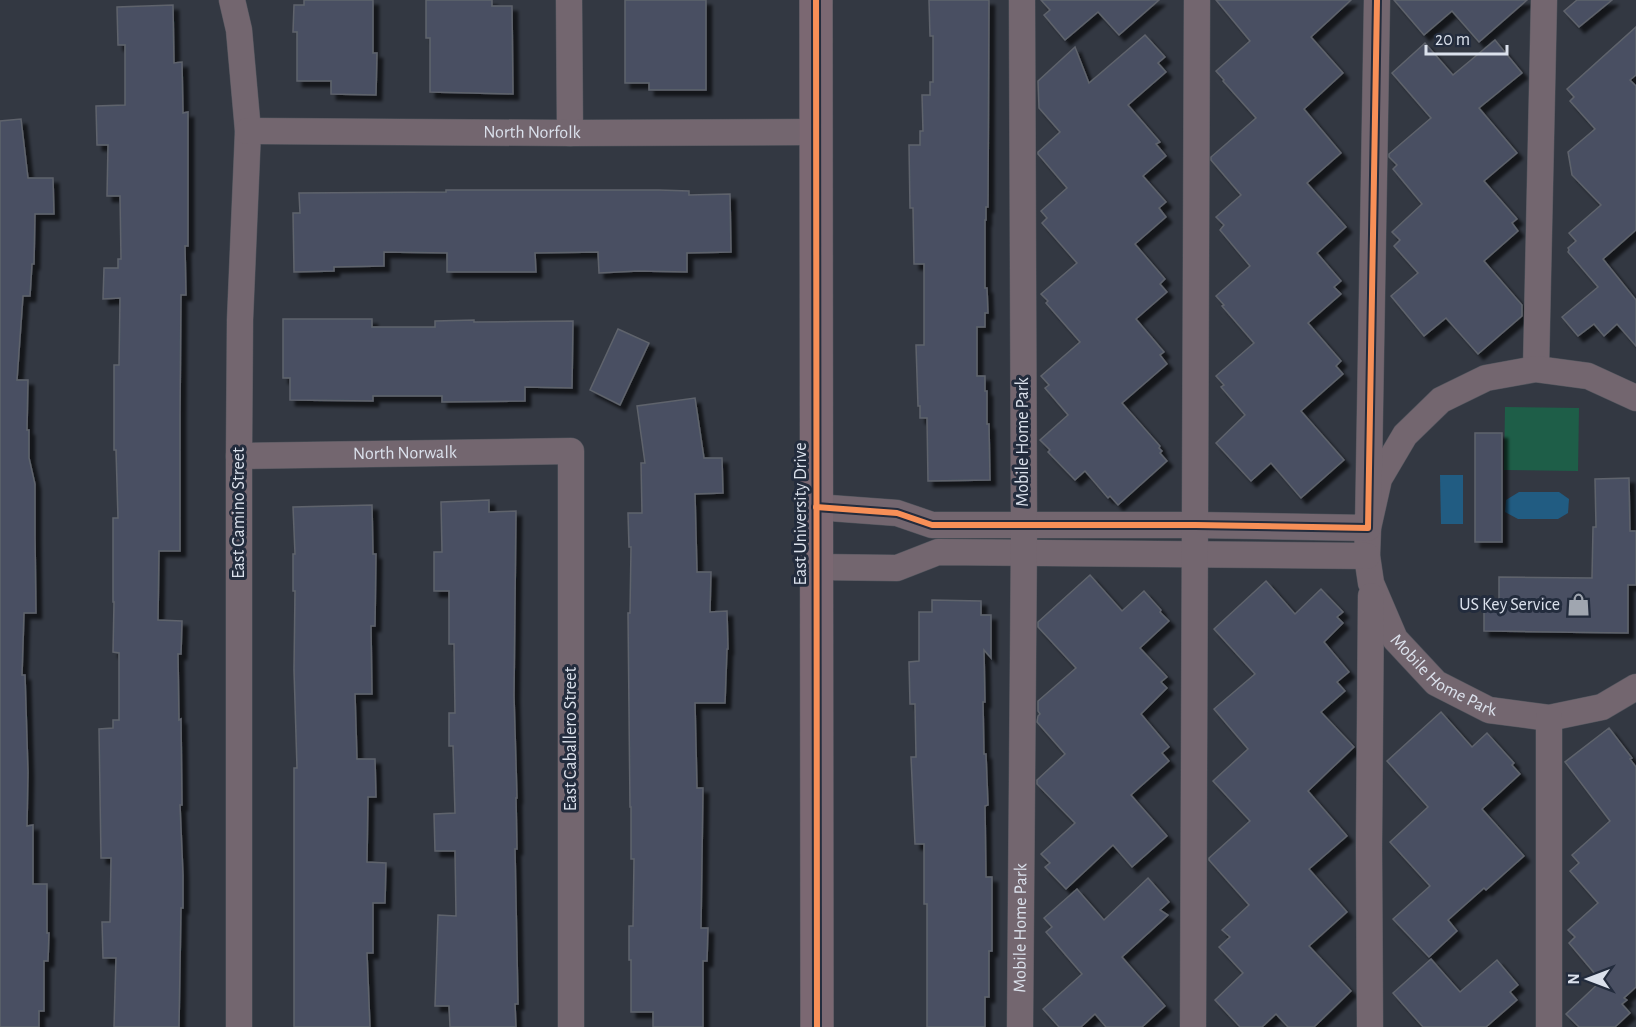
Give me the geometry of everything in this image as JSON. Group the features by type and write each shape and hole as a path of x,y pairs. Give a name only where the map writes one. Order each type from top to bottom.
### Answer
{"main road":[{"name":"East University Drive","path":"816,0 817,1027"}],"street":[{"name":"East Camino Street","path":"232,0 239,30 248,131 240,320 239,1027"},
{"path":"569,0 570,133"},
{"name":"Mobile Home Park","path":"1020,1027 1023,552 1022,0"},
{"path":"1194,1027 1197,0"},
{"path":"816,507 897,513 932,525 1196,525 1368,528 1377,0"},
{"path":"1536,369 1544,0"},
{"name":"North Norfolk","path":"248,131 816,132"},
{"name":"Mobile Home Park","path":"1636,398 1588,376 1536,369 1486,378 1441,400 1405,435 1379,479 1368,528 1367,556 1371,583 1395,639 1436,683 1489,710 1549,718 1602,707 1636,687"},
{"name":"North Norwalk","path":"239,456 571,451"},
{"name":"East Caballero Street","path":"571,451 571,1027"},
{"path":"816,567 897,568 938,552 1367,556"},
{"path":"1370,1027 1371,583"},
{"path":"1549,718 1549,1027"}],"green space":[{"path":"1505,407 1579,408 1578,471 1504,470"}],"water":[{"path":"1440,475 1463,475 1463,524 1441,524"},
{"path":"1519,492 1559,492 1569,499 1568,513 1558,519 1518,519 1505,512 1506,500"}],"building":[{"path":"304,0 373,0 373,53 377,53 376,95 331,94 331,81 297,81 297,32 293,32 294,5 304,5"},
{"path":"426,0 492,0 492,6 512,6 513,94 430,92 430,38 426,38"},
{"path":"625,0 706,0 706,90 649,90 649,83 625,83"},
{"path":"929,0 989,0 988,207 986,207 985,220 985,288 987,288 988,313 985,313 985,327 977,327 977,376 985,376 985,391 987,391 990,480 928,481 927,418 920,418 920,406 918,406 916,345 924,345 924,264 914,264 909,145 920,145 920,131 923,131 922,95 930,95 930,82 933,82 933,36 930,36"},
{"path":"1041,0 1159,0 1119,35 1098,12 1065,40 1044,15 1050,10"},
{"path":"1216,0 1351,0 1311,37 1343,73 1304,109 1341,153 1307,183 1346,227 1317,253 1341,281 1334,287 1341,294 1308,323 1341,361 1336,366 1343,374 1301,411 1344,460 1301,498 1271,463 1251,481 1216,443 1245,415 1221,387 1224,385 1216,376 1254,343 1216,296 1250,266 1220,230 1224,225 1216,217 1241,195 1211,160 1211,157 1256,118 1216,71 1250,41"},
{"path":"1394,0 1527,0 1479,42 1452,11 1424,35"},
{"path":"1577,0 1612,0 1579,27 1564,11"},
{"path":"173,5 174,63 182,62 183,113 188,112 188,246 185,246 186,295 181,295 180,551 159,551 158,620 182,621 181,654 178,654 183,875 179,1027 114,1027 116,958 103,958 102,922 110,922 111,858 101,858 99,729 113,728 113,720 119,720 119,653 113,652 113,518 118,518 116,450 114,450 114,365 119,365 120,298 103,299 104,268 118,268 118,259 121,259 120,196 107,196 108,145 97,145 96,106 125,105 125,45 118,45 117,7"},
{"path":"1636,27 1636,75 1630,80 1636,86 1636,230 1603,259 1636,300 1636,346 1617,324 1604,336 1594,324 1578,336 1562,317 1598,287 1568,252 1568,248 1576,241 1569,233 1601,205 1572,175 1568,152 1595,129 1570,101 1574,97 1567,89"},
{"path":"1145,35 1165,57 1158,63 1166,72 1128,105 1160,142 1156,144 1166,156 1143,176 1166,202 1159,208 1166,217 1135,244 1165,279 1160,284 1167,292 1136,319 1164,352 1160,355 1167,364 1122,403 1160,446 1162,451 1160,453 1167,461 1118,505 1110,496 1108,498 1085,471 1075,480 1048,452 1050,450 1040,440 1068,415 1045,388 1049,385 1041,376 1080,342 1041,294 1077,263 1042,223 1047,218 1041,211 1067,188 1038,154 1060,132 1039,108 1038,81 1075,47 1089,83"},
{"path":"1495,40 1522,73 1479,108 1517,153 1484,181 1517,219 1512,223 1518,231 1484,261 1522,305 1522,316 1478,354 1446,318 1424,336 1391,296 1418,273 1394,246 1400,240 1392,232 1422,204 1393,169 1397,165 1389,154 1431,118 1392,73 1425,43 1453,75"},
{"path":"21,119 28,178 53,178 54,214 35,214 34,264 32,264 30,296 23,296 17,380 28,380 27,430 29,430 29,458 35,484 36,613 24,613 22,675 25,675 27,826 33,825 33,884 47,884 47,933 49,933 48,961 44,961 44,1011 39,1011 39,1027 0,1027 0,121"},
{"path":"446,190 659,190 689,191 689,195 730,194 731,252 687,253 687,272 599,273 598,252 535,253 536,272 447,272 447,253 384,252 384,266 334,267 334,271 294,272 293,213 300,213 299,193 446,192"},
{"path":"283,319 372,319 372,327 435,327 435,321 573,321 572,388 525,387 525,401 442,402 442,396 373,396 373,401 290,400 290,378 283,378"},
{"path":"618,329 649,343 620,405 590,390"},
{"path":"695,398 704,458 722,458 723,493 695,494 697,572 711,572 710,612 727,611 728,649 725,703 695,703 697,788 703,788 701,928 708,928 707,961 703,961 703,1027 653,1027 653,1012 631,1012 629,926 633,926 634,859 631,859 630,807 628,613 630,613 631,547 629,547 628,513 642,513 641,463 645,463 637,406"},
{"path":"1475,433 1502,433 1502,542 1475,542"},
{"path":"1629,478 1630,531 1636,531 1636,585 1628,585 1628,633 1484,631 1484,610 1499,610 1499,577 1592,578 1593,527 1596,527 1595,479"},
{"path":"489,500 489,512 516,511 514,696 518,1004 515,1004 516,1027 450,1027 449,1006 435,1006 438,915 456,916 455,851 435,851 434,814 455,813 453,746 449,746 449,713 455,713 454,644 449,644 449,591 434,591 434,552 442,552 441,502"},
{"path":"372,505 373,554 376,554 375,626 371,626 372,694 355,694 357,759 375,759 376,797 368,797 367,862 386,863 385,903 373,903 373,953 367,953 370,1027 294,1027 294,768 297,768 293,507"},
{"path":"1090,575 1122,611 1144,591 1169,621 1140,648 1167,677 1161,682 1167,688 1141,714 1169,747 1162,753 1169,761 1131,795 1167,836 1132,867 1113,845 1066,889 1045,867 1050,863 1041,854 1075,823 1037,784 1037,780 1065,754 1037,722 1040,714 1038,701 1076,668 1038,627 1038,622"},
{"path":"1266,581 1295,614 1321,589 1343,612 1337,617 1343,623 1324,642 1349,672 1337,682 1345,691 1321,712 1354,747 1308,791 1347,836 1309,869 1347,912 1309,946 1351,991 1314,1027 1288,1027 1276,1014 1262,1027 1240,1027 1215,1000 1243,973 1219,947 1230,937 1222,930 1249,905 1209,858 1250,821 1213,781 1248,749 1214,709 1255,674 1214,629"},
{"path":"932,600 981,601 981,615 991,615 991,658 984,650 985,702 983,702 988,805 985,806 986,877 992,877 992,951 989,951 989,997 985,997 985,1027 927,1027 927,904 924,904 924,844 915,844 911,757 916,757 915,704 910,704 909,662 919,661 919,612 932,612"},
{"path":"1441,712 1472,747 1487,733 1514,763 1512,765 1520,774 1482,809 1524,856 1448,920 1457,931 1429,957 1393,919 1430,886 1390,842 1428,807 1387,761"},
{"path":"1609,728 1632,758 1630,759 1636,767 1636,987 1624,998 1627,1000 1622,1004 1630,1013 1615,1027 1579,1027 1566,1014 1601,981 1569,943 1575,937 1568,930 1598,903 1570,871 1579,863 1572,855 1610,821 1565,762"},
{"path":"1148,878 1169,902 1160,910 1168,915 1122,957 1165,1006 1142,1027 1106,1027 1095,1014 1081,1027 1059,1027 1043,1009 1082,974 1046,932 1052,927 1044,918 1077,889 1104,920"},
{"path":"1431,959 1460,992 1497,960 1518,985 1510,992 1517,1000 1486,1027 1423,1027 1393,993"}],"cycle path":[{"path":"816,0 817,1027"},
{"path":"816,507 897,513 932,525 1196,525 1368,528 1377,0"}],"place":[{"name":"US Key Service","path":"1578,605"}]}
